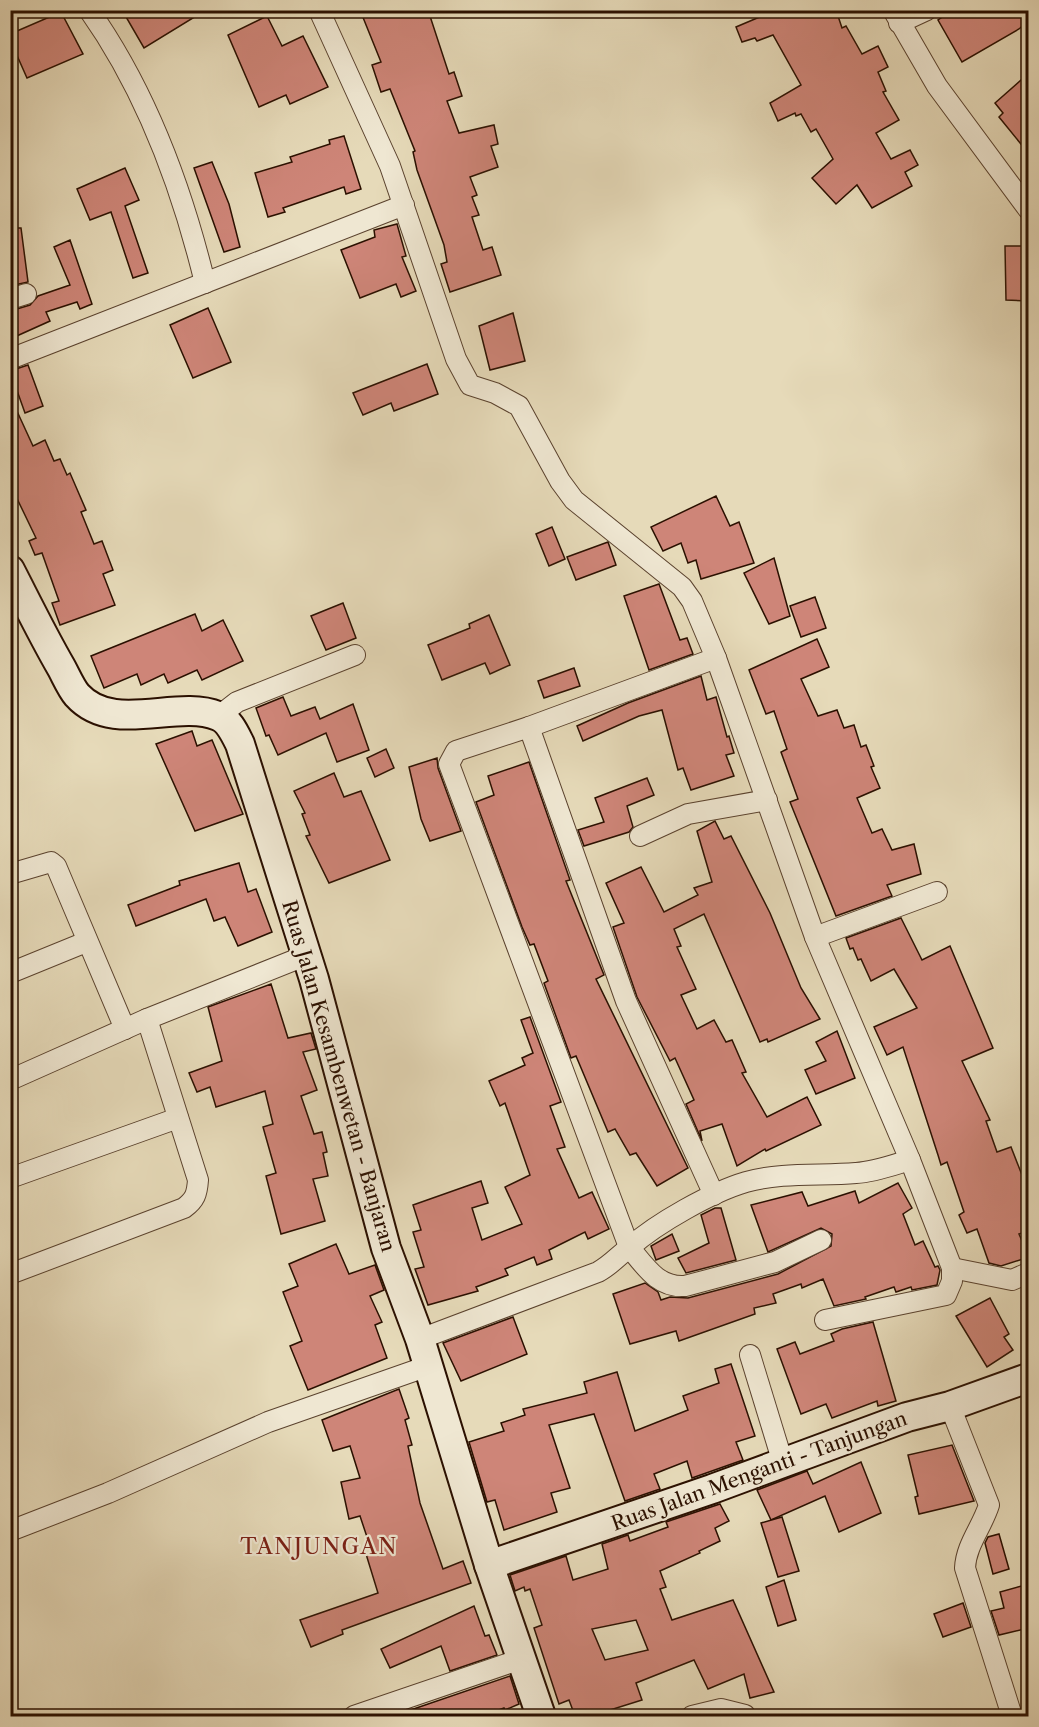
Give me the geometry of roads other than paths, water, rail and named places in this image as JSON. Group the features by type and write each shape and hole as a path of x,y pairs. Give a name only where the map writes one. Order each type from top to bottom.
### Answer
{"main road":[{"path":"10,570 47,644 77,695 95,707 121,715 199,712 219,716"},
{"name":"Ruas Jalan Kesambenwetan - Banjaran","path":"219,716 232,728 240,744 307,955 386,1248 420,1339 489,1565 541,1716"},
{"name":"Ruas Jalan Menganti - Tanjungan","path":"489,1565 783,1463 907,1417 950,1406 1029,1378"}],"street":[{"path":"89,10 130,78 164,152 190,222 205,283"},
{"path":"319,10 390,166 456,359 470,385 502,395 519,406 560,481 574,500 682,587 692,601 716,658 815,937 910,1160 952,1268 952,1281 946,1295 825,1320"},
{"path":"927,10 896,17 937,86 1029,209"},
{"path":"10,359 404,205"},
{"path":"219,716 237,702 355,655"},
{"path":"716,658 456,752 449,765 629,1247 661,1282 671,1287 693,1284 775,1262 821,1240"},
{"path":"530,727 627,1001 714,1195"},
{"path":"640,836 688,814 766,800"},
{"path":"10,873 41,862 51,862 56,866 86,942 125,1029"},
{"path":"815,937 937,892"},
{"path":"10,973 86,942"},
{"path":"10,1080 147,1019 307,955"},
{"path":"10,1274 192,1202 197,1193 198,1180 147,1019"},
{"path":"10,1178 178,1118"},
{"path":"420,1339 581,1280 612,1265 629,1247 661,1224 714,1195 746,1182 782,1176 859,1173 910,1160"},
{"path":"952,1268 1012,1280 1029,1273"},
{"path":"750,1355 783,1463"},
{"path":"10,1532 108,1493 268,1422 428,1366"},
{"path":"950,1406 989,1504 985,1520 965,1555 965,1568 1012,1716"},
{"path":"354,1716 521,1659"},
{"path":"692,1716 722,1709 745,1715"}],"district":[{"name":"TANJUNGAN","path":"319,1546"}]}
